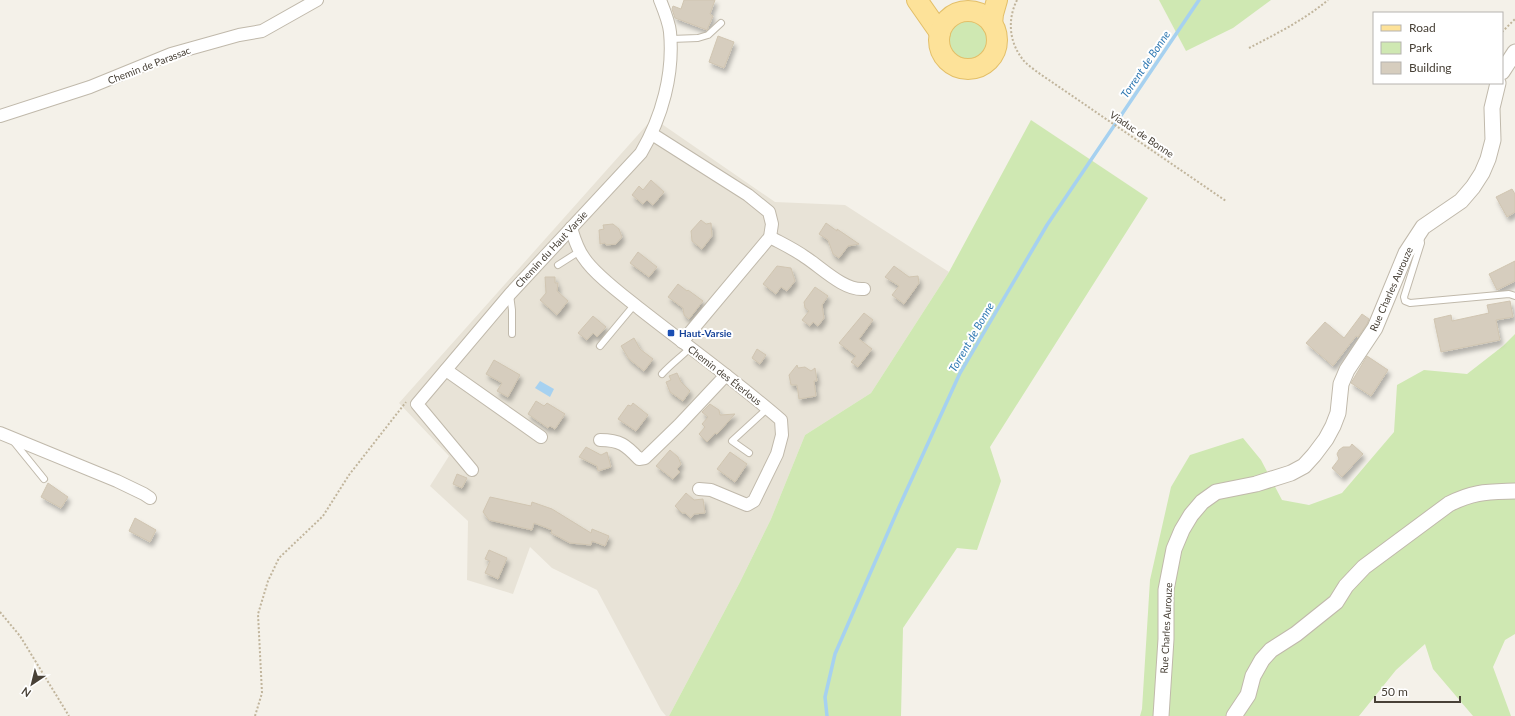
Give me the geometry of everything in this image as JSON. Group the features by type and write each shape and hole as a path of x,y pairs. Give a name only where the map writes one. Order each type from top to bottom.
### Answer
{"main road":[{"path":"917,0 940,33"},
{"path":"929,0 946,10 969,8 986,18 992,24 997,38 997,46 994,54 985,64 972,69 958,67 947,59 942,52 940,42 940,33 947,21 969,8"},
{"path":"992,24 997,0"}],"street":[{"name":"Chemin de Parassac","path":"0,116 90,87 171,54 239,35 262,31 317,0"},
{"name":"Chemin du Haut Varsie","path":"417,404 510,294 641,153 652,134 666,90 670,65 670,31 660,0"},
{"path":"1503,70 1515,52"},
{"name":"Rue Charles Aurouze","path":"1161,716 1166,639 1166,590 1174,549 1182,530 1191,515 1202,502 1216,492 1256,484 1291,473 1304,466 1326,439 1338,413 1341,384 1347,370 1375,328 1406,253 1423,227 1461,201 1482,173 1488,159 1493,140 1492,108 1498,84"},
{"path":"652,134 748,196 769,212 772,224 770,237 686,345"},
{"name":"Chemin des Éterlous","path":"571,228 584,259 598,273 686,345 768,408 781,420 782,435 777,454 754,501 747,505 734,501 711,490 700,490"},
{"path":"770,237 803,256 844,285 856,290 864,289"},
{"path":"446,370 541,437"},
{"path":"600,440 622,442 639,459 645,458 679,425 726,375"},
{"path":"417,404 472,470"},
{"path":"0,433 110,478 150,498"},
{"path":"1234,716 1248,695 1253,676 1262,660 1272,650 1296,634 1336,602 1346,586 1364,567 1449,504 1463,497 1481,492 1515,491"}],"lane":[{"path":"671,38 698,38 708,35 721,23"},
{"path":"1419,232 1421,243 1404,297 1405,301 1410,303 1509,294 1515,296"},
{"path":"558,265 580,252"},
{"path":"510,294 512,334"},
{"path":"600,346 635,304"},
{"path":"662,374 671,364 681,357 686,345"},
{"path":"749,453 732,441 768,408"},
{"path":"13,438 14,442 44,480"}],"path":[{"name":"Viaduc de Bonne","path":"1017,0 1011,16 1010,27 1015,46 1024,61 1049,80 1226,201"},
{"path":"1249,48 1281,32 1317,9 1328,0"},
{"path":"1503,31 1515,19"},
{"path":"255,716 262,693 258,614 268,582 279,558 323,516 349,475 406,402 417,404"},
{"path":"0,612 20,636 68,716"}],"shaded area":[{"path":"653,118 775,202 845,205 949,272 871,393 805,435 771,519 740,582 669,716 666,716 661,710 597,590 552,568 530,547 513,594 467,580 468,521 430,486 449,456 399,403"}],"green space":[{"path":"1159,0 1271,0 1233,28 1186,51"},
{"path":"964,21 972,21 982,26 986,33 986,47 982,54 972,59 964,59 954,54 952,51 949,44 949,36 954,26 957,24"},
{"path":"1031,120 1148,198 990,447 1001,481 977,550 957,548 903,628 901,716 669,716 740,582 771,519 805,435 871,393 949,272"},
{"path":"1515,334 1515,634 1505,640 1493,667 1511,716 1473,716 1433,669 1425,644 1396,670 1359,716 1140,716 1142,709 1150,580 1171,487 1190,455 1243,438 1261,460 1282,500 1309,505 1342,493 1394,432 1397,385 1424,370 1467,374 1503,346"}],"water":[{"path":"540,381 554,389 550,397 535,388"}],"building":[{"path":"684,0 715,0 710,14 713,16 707,30 675,18 672,9 673,6 681,9"},
{"path":"718,36 734,42 724,68 709,62"},
{"path":"651,180 664,192 653,205 647,200 643,204 632,195 639,186 643,190"},
{"path":"1512,189 1515,194 1515,212 1507,217 1496,197"},
{"path":"701,220 706,224 711,223 712,236 702,249 692,241 691,231"},
{"path":"826,223 859,244 848,246 839,258 833,254 828,240 819,234"},
{"path":"613,224 619,229 622,237 616,244 600,244 599,230 604,229 603,225"},
{"path":"638,252 657,267 649,277 630,263"},
{"path":"1515,261 1515,281 1497,290 1489,274"},
{"path":"777,266 791,268 795,281 787,291 781,287 776,294 763,284"},
{"path":"894,266 909,277 918,276 919,283 904,304 892,295 899,286 885,277"},
{"path":"545,277 555,277 555,283 558,283 557,291 568,301 557,315 540,300 546,293"},
{"path":"678,284 703,301 689,319 684,315 683,308 668,297"},
{"path":"815,287 828,296 822,305 824,318 818,326 813,322 810,326 802,320 809,311 805,308 804,302"},
{"path":"1510,301 1513,317 1496,320 1500,340 1441,352 1434,319 1451,315 1452,321 1489,313 1487,305"},
{"path":"864,313 873,320 859,339 872,349 858,367 851,362 856,356 839,343"},
{"path":"1362,314 1369,319 1367,324 1333,366 1306,343 1325,322 1344,338"},
{"path":"593,316 606,327 597,337 593,333 587,340 578,333"},
{"path":"634,338 640,349 653,359 644,371 629,359 621,346"},
{"path":"757,349 766,355 760,364 752,358"},
{"path":"1367,356 1388,370 1371,396 1351,383"},
{"path":"494,360 520,375 508,397 497,391 502,383 486,374"},
{"path":"797,365 798,368 805,367 811,371 815,368 817,381 814,381 816,396 799,399 797,385 791,385 789,375"},
{"path":"677,373 681,382 690,391 683,401 670,392 666,382 671,380 669,376"},
{"path":"536,401 544,406 547,403 565,414 555,429 550,426 548,428 528,414"},
{"path":"633,403 648,415 636,431 618,419 628,405 631,406"},
{"path":"710,404 719,410 720,415 735,414 717,434 715,433 707,442 699,434 705,427 702,424 708,417 702,412"},
{"path":"1352,444 1363,454 1342,477 1332,468 1339,459 1337,454 1339,450 1343,447 1350,447"},
{"path":"586,447 601,455 607,452 611,467 598,471 597,466 579,457"},
{"path":"670,450 678,457 681,464 677,469 680,472 673,479 656,466"},
{"path":"730,452 747,464 735,482 717,469"},
{"path":"457,474 467,478 462,488 453,484"},
{"path":"48,483 68,497 61,508 41,497"},
{"path":"686,493 694,500 703,499 705,513 694,514 691,518 685,513 682,513 675,506"},
{"path":"490,497 531,506 532,502 552,509 591,533 592,529 609,536 605,546 592,541 591,545 570,543 551,533 552,530 534,523 532,530 489,520 483,512"},
{"path":"135,518 156,530 150,542 129,531"},
{"path":"489,550 507,558 498,579 485,573 490,561 485,559"}],"waterway":[{"name":"Torrent de Bonne","path":"827,716 825,697 835,654 899,507 960,373 1047,225 1199,0"}],"place":[{"name":"Haut-Varsie","path":"671,333"}]}
